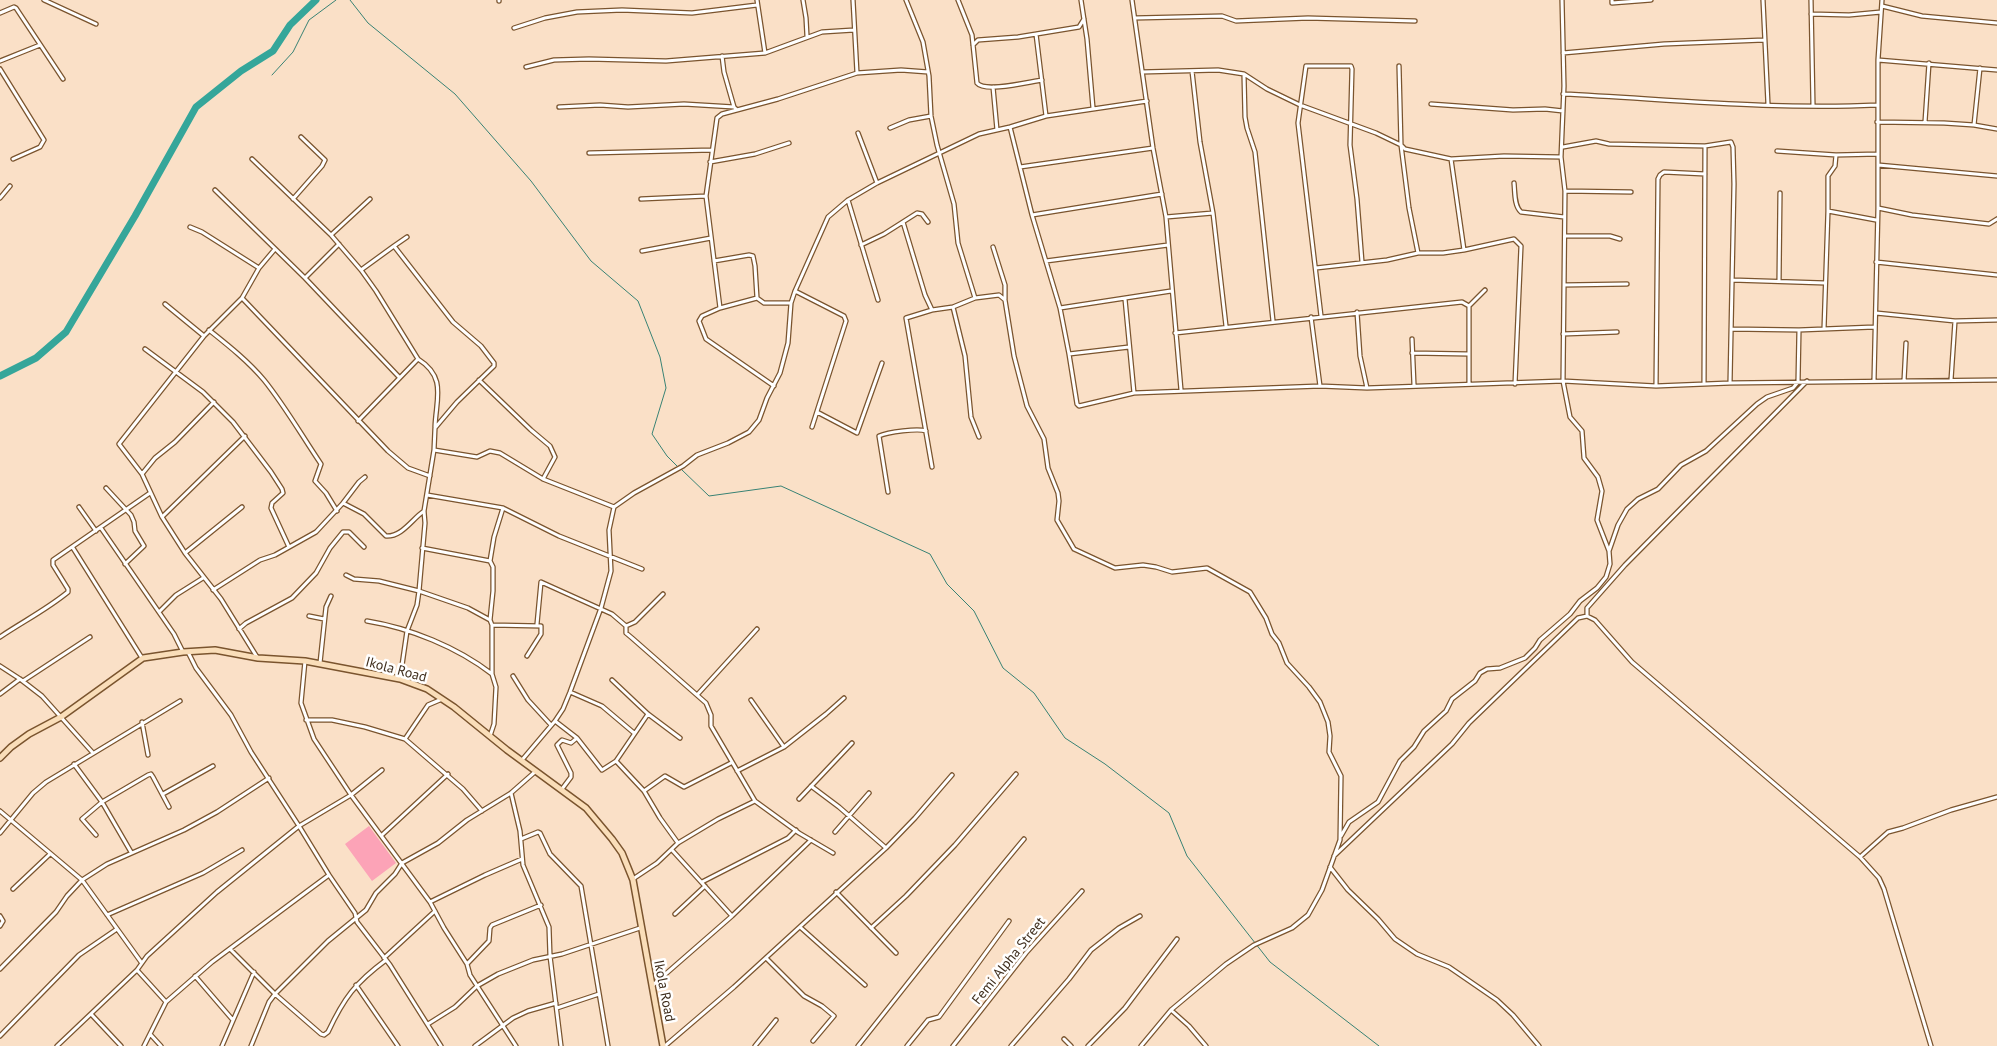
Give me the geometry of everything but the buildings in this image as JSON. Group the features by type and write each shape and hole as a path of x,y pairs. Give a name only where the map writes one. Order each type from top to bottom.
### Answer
{"street":[{"path":"44,0 96,24"},
{"path":"757,0 765,53"},
{"path":"803,0 807,36"},
{"path":"853,0 857,73"},
{"path":"906,0 923,42 928,72 931,116 937,145 954,204 958,242 975,298"},
{"path":"958,0 972,35 977,82 981,87 1042,80"},
{"path":"1082,0 1094,108"},
{"path":"1132,0 1153,148 1166,217 1181,390"},
{"path":"1141,1046 1171,1010 1226,964 1254,945 1292,928 1308,915 1322,890 1329,866 1349,822 1378,802 1400,761 1414,747 1424,731 1446,711 1452,699 1475,681 1480,673 1487,669 1500,668 1525,658 1536,648 1540,640 1570,614 1580,600 1597,588 1606,577 1610,564 1609,551 1597,520 1602,491 1598,477 1584,458 1582,430 1570,417 1563,381 1565,191 1561,157 1563,147 1564,86 1562,0"},
{"path":"1612,0 1612,3 1651,0"},
{"path":"1763,0 1768,104"},
{"path":"1811,0 1813,105"},
{"path":"1874,380 1876,220 1878,208 1877,104 1882,0"},
{"path":"514,28 545,18 577,12 622,10 692,13 757,5"},
{"path":"1882,6 1922,16 1997,23"},
{"path":"0,13 14,7 16,8 63,79"},
{"path":"1812,14 1849,15 1881,12"},
{"path":"1135,18 1222,16 1236,21 1308,18 1415,21"},
{"path":"1079,27 1084,19"},
{"path":"973,45 978,40 1079,27 1086,30"},
{"path":"526,66 563,60 631,59 666,61 765,53 807,36 832,30 854,30"},
{"path":"1036,34 1046,116"},
{"path":"972,35 978,40"},
{"path":"1563,53 1664,44 1764,40"},
{"path":"0,61 40,45"},
{"path":"722,56 724,72 735,108"},
{"path":"1878,60 1997,70"},
{"path":"1925,122 1929,63"},
{"path":"1321,316 1298,123 1306,66 1351,66 1353,86 1350,145 1362,262"},
{"path":"1400,66 1401,145 1409,208 1418,253"},
{"path":"1974,125 1980,68"},
{"path":"0,69 44,140 40,147 13,159"},
{"path":"720,308 706,196 717,118 735,108 778,99 857,73 901,70 928,72"},
{"path":"1142,72 1218,70 1244,74 1300,105 1405,148 1451,159 1504,156 1561,157"},
{"path":"1192,71 1200,142 1213,213 1226,326"},
{"path":"1244,74 1245,117 1256,152 1273,321"},
{"path":"993,87 997,130"},
{"path":"1563,94 1768,104 1845,106 1877,104"},
{"path":"521,760 555,721 570,692 611,572 609,530 614,507 634,493 683,466 697,455 728,443 749,432 759,420 767,398 780,373 788,344 791,303 795,291 828,217 848,200 877,183 979,134 1046,116 1147,101"},
{"path":"559,107 583,105 628,107 684,104 735,108"},
{"path":"1431,104 1513,110 1545,109 1563,111"},
{"path":"890,128 908,120 931,116"},
{"path":"1877,122 1925,122 1974,125 1997,129"},
{"path":"1010,127 1032,214 1060,308 1070,354 1078,406 1134,393 1317,386 1367,388 1563,381 1656,386 1704,383 1874,380 1997,380"},
{"path":"858,133 877,183"},
{"path":"293,199 325,160 301,137"},
{"path":"1563,147 1596,141 1609,144 1705,146 1731,142 1734,184 1730,383"},
{"path":"710,162 755,154 789,143"},
{"path":"934,155 937,145"},
{"path":"1704,383 1705,146"},
{"path":"1020,167 1153,148"},
{"path":"589,153 712,150"},
{"path":"1777,151 1836,155 1878,154"},
{"path":"1824,329 1828,176 1835,166 1836,155"},
{"path":"252,159 331,235 362,270 418,358 427,366 436,379 438,386 434,450 424,511 425,523 419,591 417,606 407,631 400,679"},
{"path":"1451,159 1464,250"},
{"path":"1878,165 1997,176"},
{"path":"1656,386 1658,179 1664,172 1705,174"},
{"path":"1514,184 1516,204 1521,212 1564,218"},
{"path":"0,198 10,186"},
{"path":"215,190 305,278 399,377"},
{"path":"1565,191 1631,192"},
{"path":"1779,282 1780,193"},
{"path":"1032,214 1162,194"},
{"path":"641,199 706,196"},
{"path":"331,235 370,199"},
{"path":"848,200 878,300"},
{"path":"1878,208 1912,215 1989,224 1997,219"},
{"path":"1828,211 1876,220"},
{"path":"861,245 919,213 928,222"},
{"path":"1166,217 1213,213"},
{"path":"903,222 923,289 932,310"},
{"path":"190,227 202,232 259,268"},
{"path":"1565,236 1610,236 1620,239"},
{"path":"362,270 407,237"},
{"path":"642,251 711,238"},
{"path":"1316,268 1387,260 1418,253 1443,253 1464,250 1514,239 1521,246 1515,384"},
{"path":"305,278 339,244"},
{"path":"1046,261 1168,245"},
{"path":"394,246 453,322 481,346 492,360 494,366 457,402 435,428"},
{"path":"993,247 1005,285 1005,300 1014,356 1027,406 1044,439 1048,468 1058,493 1059,502 1056,514 1060,527 1074,549 1115,568 1144,566 1156,567 1172,572 1207,568 1250,592 1266,618 1272,634 1279,643 1286,662 1316,696 1328,722 1330,736 1329,752 1341,776 1340,840"},
{"path":"258,658 162,518 142,474 120,447 119,442 177,373 209,330 242,298 259,268 275,249"},
{"path":"714,261 749,255 753,256 757,298"},
{"path":"1876,262 1997,275"},
{"path":"1732,280 1825,283"},
{"path":"1564,285 1627,284"},
{"path":"1469,383 1469,306 1486,290"},
{"path":"795,291 846,318 812,427"},
{"path":"1060,308 1171,291"},
{"path":"932,468 906,318 932,310 953,307 975,298 999,295 1005,300"},
{"path":"242,298 268,323 358,421 408,468 430,476"},
{"path":"757,298 764,303 791,303"},
{"path":"757,298 720,308 700,318 706,338 774,386"},
{"path":"1125,299 1134,393"},
{"path":"1175,332 1462,302 1469,306"},
{"path":"165,304 204,336"},
{"path":"953,307 964,356 971,417 979,436"},
{"path":"1357,312 1360,356 1367,388"},
{"path":"1876,313 1955,321 1997,320"},
{"path":"1311,317 1317,386"},
{"path":"1951,381 1955,321"},
{"path":"1731,329 1799,330 1874,327"},
{"path":"209,330 240,355 263,379 283,406 321,464 315,481 326,493 337,511"},
{"path":"1609,551 1618,525 1627,509 1638,499 1658,489 1681,465 1706,451 1757,404 1793,388 1798,382 1799,330"},
{"path":"1563,334 1617,332"},
{"path":"1412,339 1414,385"},
{"path":"1904,381 1906,343"},
{"path":"1070,354 1129,347"},
{"path":"145,349 203,392 245,436 282,489 281,496 272,503 272,508 289,547"},
{"path":"1412,353 1468,354"},
{"path":"358,421 418,358"},
{"path":"817,412 857,433 882,363"},
{"path":"479,380 550,446 555,457 543,479"},
{"path":"1587,616 1587,608 1625,565 1808,382"},
{"path":"142,474 155,458 175,442 214,402"},
{"path":"888,492 879,436 915,430 926,432"},
{"path":"162,518 245,436"},
{"path":"434,450 477,458 490,452 500,453 543,479 614,507"},
{"path":"213,590 260,560 316,532 337,511 365,477"},
{"path":"106,488 131,515 135,531 144,546 125,564"},
{"path":"0,637 68,592 52,562 150,493"},
{"path":"427,495 503,508 611,558 642,569"},
{"path":"343,503 364,514 386,536 393,537 424,511"},
{"path":"79,507 96,531"},
{"path":"185,553 242,507"},
{"path":"490,736 494,724 496,687 492,674 492,625 490,620 493,567 490,561 494,536 503,508"},
{"path":"101,528 196,668 223,702 251,752 328,875 357,917 357,922 385,959 441,1046"},
{"path":"239,629 246,623 292,598 316,573 330,548 343,532 349,532 364,547"},
{"path":"73,548 143,658"},
{"path":"422,548 490,561"},
{"path":"346,575 354,579 379,581 419,591 468,608 490,620"},
{"path":"159,612 176,596 203,578"},
{"path":"537,624 541,582 612,614 626,626 626,633 697,695 709,709 711,726 755,801 833,853"},
{"path":"626,626 635,622 663,594"},
{"path":"320,663 326,607 332,596"},
{"path":"309,616 324,619"},
{"path":"1333,858 1452,744 1469,723 1578,618 1587,616 1595,620 1632,662 1860,857 1879,878 1884,889 1931,1046"},
{"path":"367,621 393,625 453,650 492,674"},
{"path":"492,625 537,624 542,629 541,634 527,656"},
{"path":"697,695 757,629"},
{"path":"0,694 90,637"},
{"name":"Ikola Road","path":"0,758 29,734 61,717 143,658 215,650 258,658 320,663 400,679 427,689 443,698 521,760 586,808 604,827 622,853 632,880 664,1046"},
{"path":"304,661 300,695 306,720 314,739 351,796 382,835 430,902 467,964 467,969 477,986 516,1046"},
{"path":"0,666 42,696 92,753"},
{"path":"513,676 528,700 551,725"},
{"path":"612,680 648,714 680,738"},
{"path":"570,692 602,706 634,733"},
{"path":"405,739 428,705 443,698"},
{"path":"737,771 784,747 844,698"},
{"path":"751,700 784,747"},
{"path":"0,833 33,793 74,764 180,701"},
{"path":"555,721 577,738 602,770 616,761 648,714"},
{"path":"306,720 332,720 365,726 405,739 448,774 464,789 482,811"},
{"path":"142,722 148,755"},
{"path":"561,790 571,777 571,773 556,745 562,740 570,743 577,738"},
{"path":"799,799 852,743"},
{"path":"616,761 644,791 678,843"},
{"path":"644,791 664,776 684,787 731,762"},
{"path":"74,764 102,802 131,852"},
{"path":"163,794 213,766"},
{"path":"58,1046 137,970 141,962 217,892 299,826 351,796 382,770"},
{"path":"251,1046 269,1002 275,994 328,941 366,910 376,893 402,863 438,843 462,824 511,793 536,771"},
{"path":"96,835 82,820 102,802 151,774 169,807"},
{"path":"382,835 448,774"},
{"path":"871,928 906,896 956,845 1016,774"},
{"path":"664,1046 766,958 886,848 952,775"},
{"path":"0,969 56,912 70,891 82,880 131,852 202,821 269,778"},
{"path":"811,786 839,807 847,816 886,848"},
{"path":"511,793 520,830 522,859 549,927 550,956 562,1046"},
{"path":"835,832 869,793"},
{"path":"1860,857 1888,832 1997,797"},
{"path":"632,880 651,868 678,843 718,819 755,801"},
{"path":"0,811 82,880 141,962"},
{"path":"702,882 788,838 796,830"},
{"path":"520,839 538,832 540,833 550,854 581,886 589,944 608,1046"},
{"path":"858,1046 940,941 1024,839"},
{"path":"652,985 732,916 811,840"},
{"path":"108,915 203,872 242,850"},
{"path":"672,850 732,916"},
{"path":"13,889 50,854"},
{"path":"430,902 522,859"},
{"path":"1329,866 1348,890 1378,919 1395,939 1417,954 1449,967 1497,1000 1513,1015 1539,1046"},
{"path":"144,1046 166,1002 195,976 328,875"},
{"path":"675,914 705,886"},
{"name":"Femi Alpha Street","path":"953,1046 1026,953 1082,891"},
{"path":"836,892 896,953"},
{"path":"467,964 490,941 490,928 492,925 541,905"},
{"path":"231,950 275,994 320,1034 324,1035 328,1032 341,1006 356,985 435,911"},
{"path":"0,916 3,921 0,926"},
{"path":"1011,1046 1069,979 1091,950 1120,928 1140,916"},
{"path":"907,1046 928,1020 939,1017 1009,921"},
{"path":"800,927 865,985"},
{"path":"428,1024 455,1007 477,986 498,974 532,960 640,928"},
{"path":"0,1036 79,955 117,929"},
{"path":"1088,1046 1125,1008 1177,939"},
{"path":"766,958 804,996 822,1006 834,1016 813,1040"},
{"path":"137,970 166,1002"},
{"path":"222,1046 232,1019 254,972"},
{"path":"195,976 232,1019"},
{"path":"356,985 398,1046"},
{"path":"557,1008 599,994"},
{"path":"475,1046 513,1018 528,1011 556,1004"},
{"path":"1171,1010 1189,1026 1206,1046"},
{"path":"91,1014 121,1046"},
{"path":"755,1046 776,1020"},
{"path":"150,1034 161,1046"},
{"path":"1064,1039 1072,1046"}],"shaded area":[{"path":"369,826 396,863 372,881 345,844"}],"waterway":[{"path":"0,376 36,358 66,332 135,216 196,107 241,71 273,51 290,25 316,0"},
{"path":"272,75 293,52 309,20 336,0"},
{"path":"350,0 368,23 455,94 531,181 591,261 638,301 660,357 666,388 652,434 667,456 678,467"},
{"path":"681,469 709,496 781,486 930,554 947,584 974,611 1003,668 1034,693 1065,738 1105,764 1169,813 1187,856 1270,962 1379,1046"}]}
